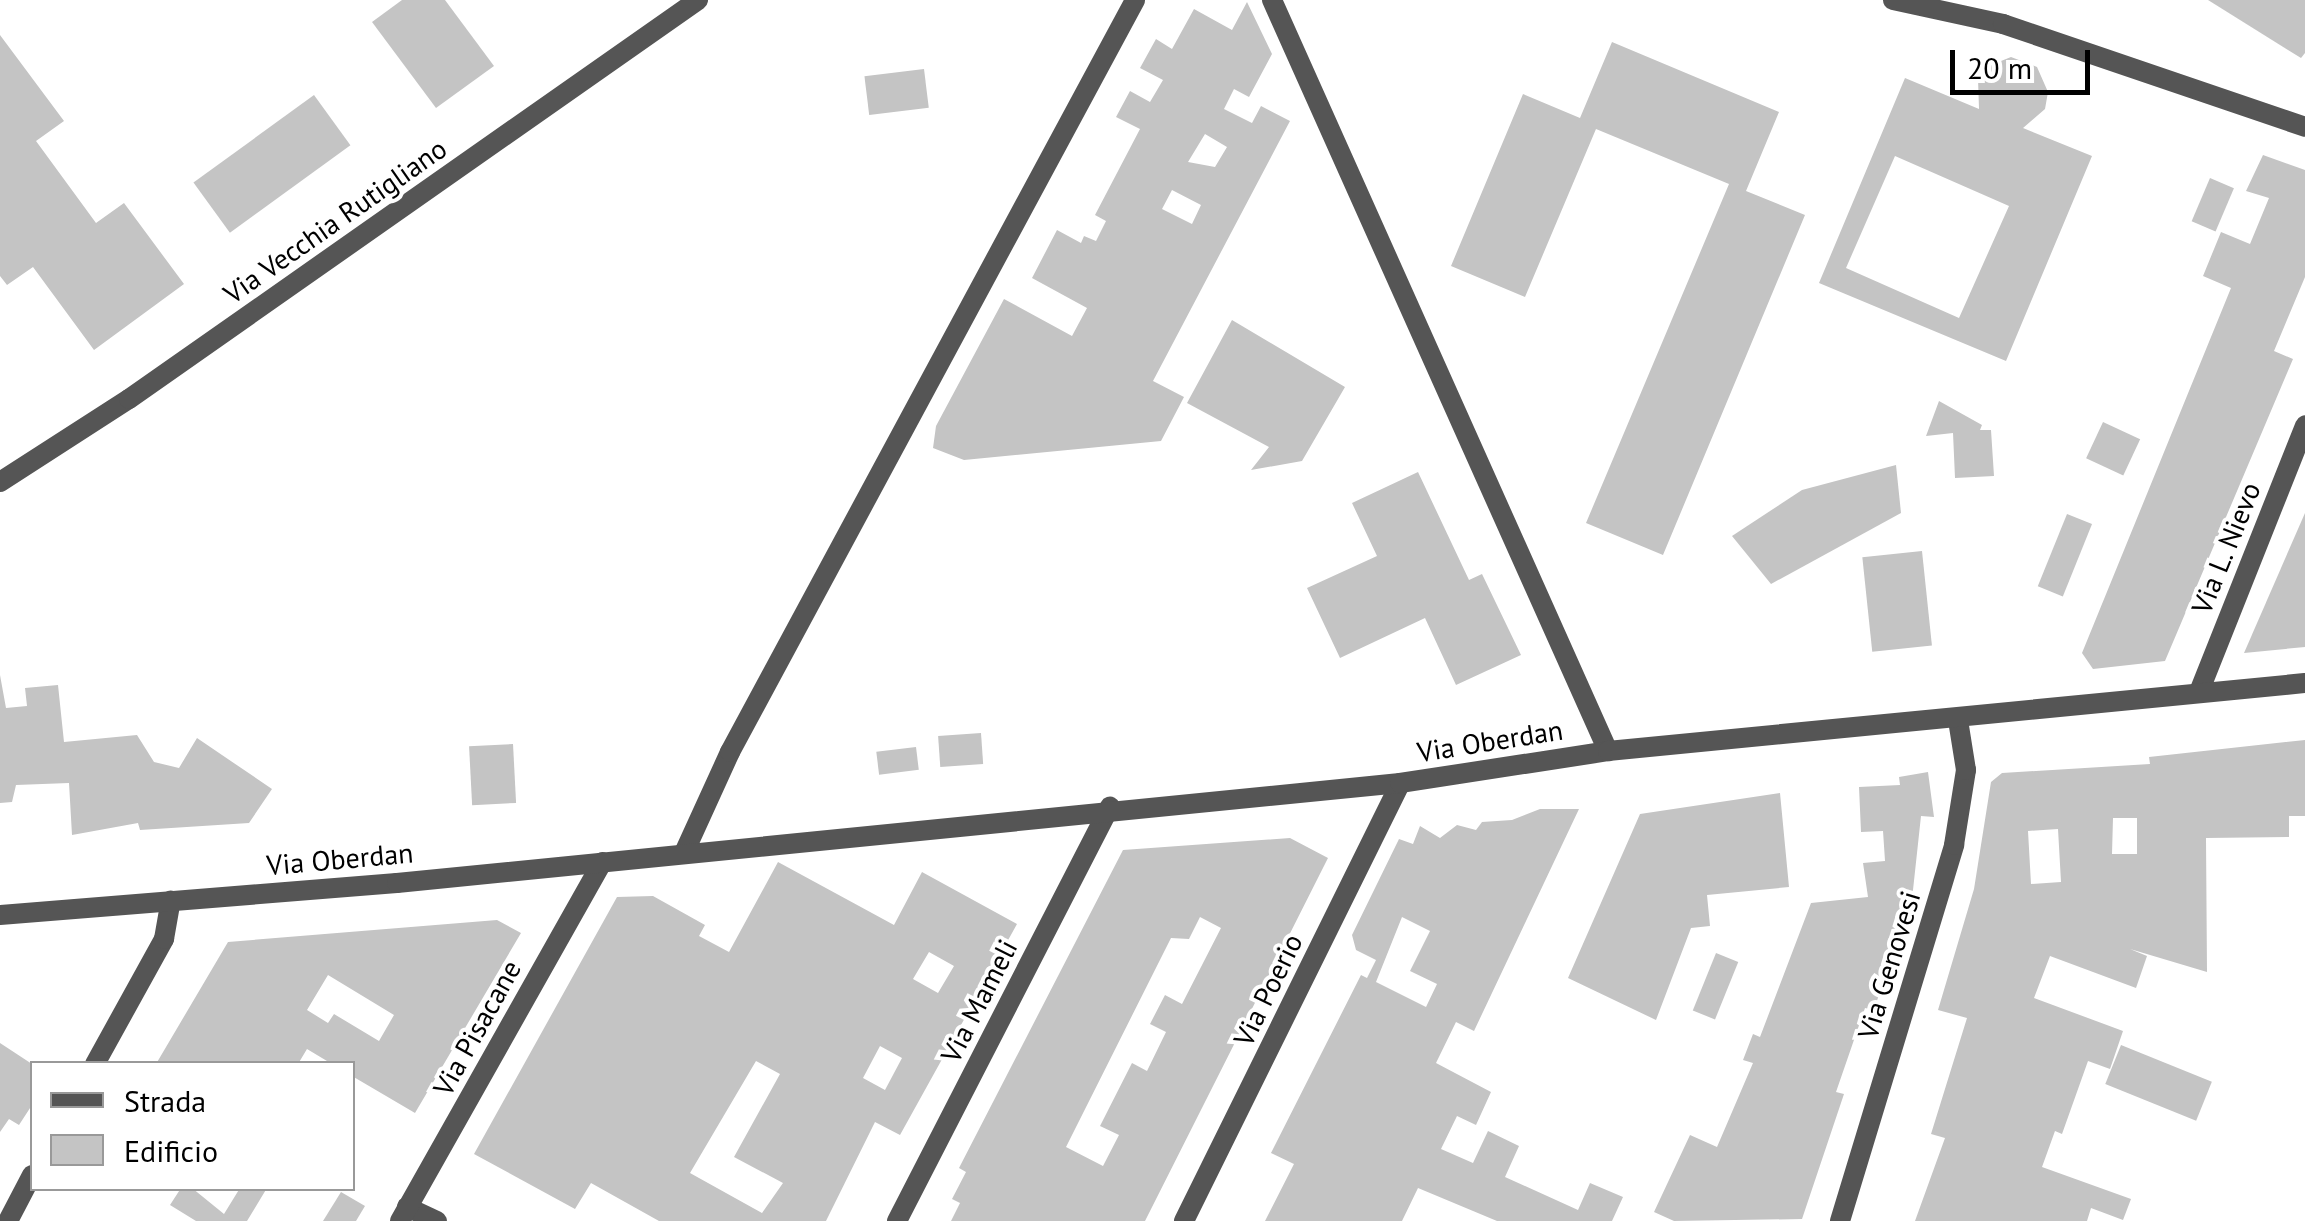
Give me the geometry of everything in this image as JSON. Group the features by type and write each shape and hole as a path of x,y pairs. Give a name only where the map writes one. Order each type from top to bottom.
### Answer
{"street":[{"name":"Via Vecchia Rutigliano","path":"0,482 129,399 698,0"},
{"path":"684,852 730,752 1136,0"},
{"path":"1272,0 1608,751"},
{"path":"1893,0 2004,24 2305,127"},
{"name":"Via L. Nievo","path":"2199,692 2305,425"},
{"name":"Via Oberdan","path":"0,915 602,862 1110,807 1400,783 1608,751 2305,684"},
{"name":"Via Genovesi","path":"1840,1221 1954,844 1966,770 1958,720"},
{"name":"Via Poerio","path":"1184,1221 1400,783"},
{"name":"Via Mameli","path":"897,1221 1110,807"},
{"name":"Via Pisacane","path":"404,1214 602,862"},
{"path":"97,1061 164,938 171,901"},
{"path":"8,1221 30,1179"},
{"path":"404,1214 437,1221"}],"building":[{"path":"402,0 445,0 494,66 436,108 372,22"},
{"path":"2208,0 2305,0 2305,53 2301,58"},
{"path":"1247,2 1272,54 1249,97 1234,89 1224,109 1252,123 1261,106 1290,121 1153,381 1184,397 1161,441 964,460 933,448 936,426 1004,299 1072,336 1087,308 1032,278 1057,230 1081,243 1084,236 1096,241 1106,221 1095,215 1140,129 1116,117 1130,91 1150,102 1163,80 1140,68 1156,39 1172,49 1194,9 1232,30","holes":["1205,134 1227,147 1215,167 1188,162","1172,190 1201,205 1192,224 1162,209"]},
{"path":"0,35 64,121 36,141 96,223 124,203 184,284 94,350 33,267 7,285 0,276"},
{"path":"1612,42 1779,112 1746,191 1805,215 1663,555 1586,523 1729,184 1596,129 1525,297 1451,266 1523,94 1580,118"},
{"path":"2011,57 2037,67 2048,92 2045,109 2023,128 2092,156 2006,361 1819,283 1905,78 1979,109 1978,79 1986,67","holes":["1895,156 2009,206 1959,318 1846,268"]},
{"path":"924,69 929,108 869,115 864,76"},
{"path":"314,95 350,145 230,233 193,183"},
{"path":"2263,155 2305,170 2305,277 2274,351 2293,359 2165,661 2093,669 2082,653 2231,288 2203,276 2221,232 2250,244 2269,198 2246,191"},
{"path":"2210,178 2234,188 2216,231 2192,221"},
{"path":"1232,320 1345,387 1302,461 1251,470 1269,447 1187,403"},
{"path":"1939,401 1982,425 1980,430 1991,430 1994,476 1955,478 1953,433 1926,436"},
{"path":"2103,422 2140,439 2123,476 2086,458"},
{"path":"1896,465 1901,513 1771,584 1732,536 1802,490"},
{"path":"1418,472 1469,580 1482,574 1521,655 1456,685 1425,618 1340,658 1307,588 1377,556 1352,503"},
{"path":"2305,513 2305,647 2244,653"},
{"path":"2067,514 2092,524 2063,596 2038,586"},
{"path":"1922,551 1932,645 1872,652 1862,557"},
{"path":"0,675 6,708 27,706 25,688 58,685 64,742 137,735 154,762 179,768 197,738 272,789 249,823 140,830 138,823 72,835 69,783 16,785 12,802 0,803"},
{"path":"981,733 983,764 940,767 938,736"},
{"path":"2305,740 2305,816 2289,816 2289,837 2206,838 2207,972 2130,949 2147,956 2136,988 2050,956 2034,998 2123,1031 2110,1069 2088,1061 2062,1134 2055,1131 2042,1167 2131,1199 2123,1220 2091,1208 2087,1221 1915,1221 1945,1138 1931,1134 1967,1018 1938,1010 1974,889 1991,782 2002,773 2150,764 2149,757","holes":["2113,818 2137,818 2137,854 2112,854","2058,829 2061,882 2031,884 2028,831"]},
{"path":"513,744 516,803 472,805 469,746"},
{"path":"916,747 919,770 879,775 876,752"},
{"path":"1928,772 1934,817 1921,816 1913,890 1874,1010 1865,1008 1836,1092 1844,1094 1802,1219 1674,1221 1654,1212 1690,1135 1717,1147 1753,1063 1743,1060 1753,1034 1760,1037 1811,903 1868,897 1863,863 1885,861 1883,831 1861,832 1859,787 1900,785 1899,777"},
{"path":"1780,793 1789,887 1707,895 1710,926 1691,928 1656,1020 1568,978 1640,814"},
{"path":"1540,809 1579,809 1474,1031 1456,1022 1436,1063 1491,1092 1476,1125 1457,1116 1441,1149 1473,1163 1488,1131 1519,1146 1505,1177 1578,1210 1590,1183 1623,1197 1612,1221 1497,1221 1418,1188 1402,1221 1265,1221 1294,1164 1271,1153 1361,975 1367,978 1376,960 1356,950 1352,935 1399,839 1413,844 1420,826 1440,838 1457,825 1476,830 1482,822 1512,820","holes":["1402,917 1430,931 1410,971 1437,984 1426,1007 1376,982"]},
{"path":"1290,838 1328,858 1145,1221 951,1221 960,1203 952,1199 966,1172 959,1168 1123,850","holes":["1200,917 1221,928 1182,1004 1165,995 1150,1024 1166,1032 1147,1071 1132,1063 1100,1126 1119,1135 1103,1166 1066,1147 1171,938 1189,939"]},
{"path":"778,862 894,925 922,872 1017,924 900,1135 875,1122 826,1221 659,1221 591,1183 575,1209 474,1154 617,897 653,896 705,925 699,936 729,952","holes":["929,952 954,966 938,993 913,979","880,1046 902,1058 885,1090 863,1078","756,1061 780,1074 734,1157 783,1183 762,1213 690,1173"]},
{"path":"497,920 521,933 415,1113 355,1078 355,1061 327,1061 307,1049 300,1061 158,1061 228,942","holes":["328,975 394,1015 379,1041 334,1014 328,1023 307,1010"]},
{"path":"1716,953 1738,962 1715,1019 1693,1010"},
{"path":"0,1043 30,1063 30,1108 19,1125 9,1119 0,1132"},
{"path":"2121,1045 2212,1082 2196,1121 2105,1084"},
{"path":"179,1191 196,1191 224,1214 238,1191 265,1191 247,1221 196,1221 170,1205"},
{"path":"341,1192 365,1206 356,1221 323,1221"}]}
